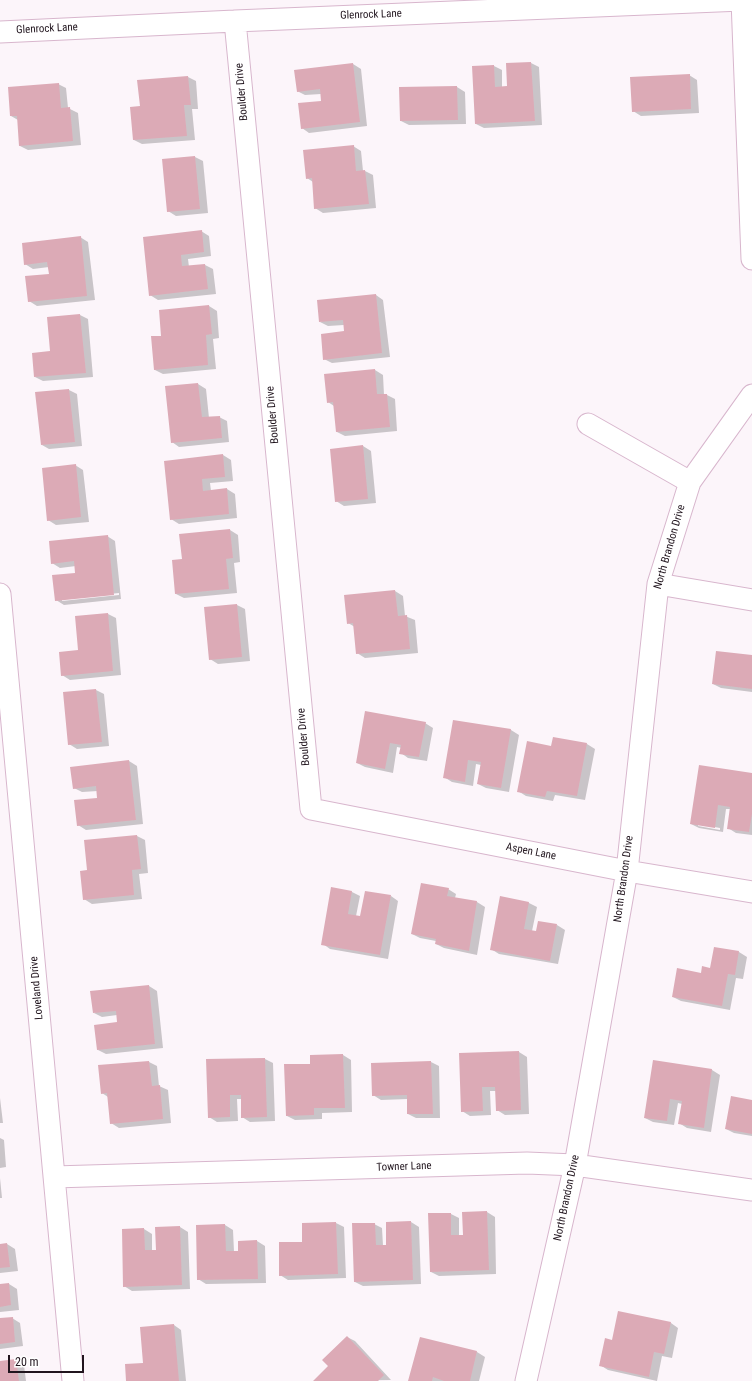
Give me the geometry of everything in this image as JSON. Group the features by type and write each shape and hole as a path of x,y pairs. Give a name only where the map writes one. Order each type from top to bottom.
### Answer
{"street":[{"name":"Glenrock Lane","path":"0,32 742,0"},
{"path":"742,0 752,259"},
{"name":"Boulder Drive","path":"235,21 311,809"},
{"name":"North Brandon Drive","path":"526,1381 575,1165 627,871 658,584 690,482 752,395"},
{"path":"588,424 690,482"},
{"path":"658,584 752,600"},
{"name":"Loveland Drive","path":"0,594 73,1381"},
{"name":"Aspen Lane","path":"311,809 627,871 752,892"},
{"name":"Towner Lane","path":"54,1177 527,1163 575,1165 752,1190"}],"building":[{"path":"531,62 535,121 475,124 472,66 494,65 495,87 507,86 506,63"},
{"path":"353,63 360,122 301,129 298,103 321,101 320,89 297,92 294,70"},
{"path":"690,74 691,109 632,112 630,77"},
{"path":"188,76 191,105 184,105 187,136 133,140 130,107 140,106 137,80"},
{"path":"59,83 61,108 70,107 73,141 19,146 17,116 10,116 8,87"},
{"path":"457,86 458,120 400,121 399,87"},
{"path":"354,145 356,171 365,170 369,204 314,209 312,178 306,179 303,150"},
{"path":"195,156 200,209 167,212 162,159"},
{"path":"202,230 204,252 181,255 182,266 205,264 208,289 149,296 143,237"},
{"path":"81,236 87,296 28,302 25,276 49,274 47,262 24,265 22,243"},
{"path":"376,294 382,353 323,360 321,334 344,331 343,320 319,322 317,300"},
{"path":"209,305 212,334 206,335 208,365 154,370 151,336 161,336 159,310"},
{"path":"80,314 86,373 34,377 32,353 50,351 47,317"},
{"path":"375,369 377,394 387,394 390,427 336,432 333,402 327,403 324,374"},
{"path":"198,383 202,417 220,416 222,438 171,443 165,386"},
{"path":"69,389 75,442 41,445 35,392"},
{"path":"363,445 368,499 335,502 330,449"},
{"path":"223,454 225,477 202,479 203,491 227,488 229,514 170,520 164,461"},
{"path":"76,464 81,517 47,521 42,468"},
{"path":"230,529 233,558 226,559 229,589 175,594 172,560 182,559 179,534"},
{"path":"108,535 114,595 55,601 52,575 75,573 74,561 51,564 49,541"},
{"path":"395,590 398,616 407,615 410,649 356,654 353,623 347,624 344,595"},
{"path":"237,604 242,657 209,660 204,607"},
{"path":"108,613 113,671 61,676 59,652 78,650 75,616"},
{"path":"716,651 752,655 752,689 712,684"},
{"path":"96,689 102,742 68,745 63,692"},
{"path":"365,711 426,722 419,757 399,754 401,745 390,743 385,769 356,763"},
{"path":"453,720 511,729 501,788 477,784 481,762 468,760 465,782 443,778"},
{"path":"553,737 587,743 577,796 547,791 545,797 517,792 527,741 551,746"},
{"path":"129,760 136,820 77,826 74,800 97,798 96,786 73,789 70,767"},
{"path":"699,765 752,773 752,814 749,832 727,829 730,807 718,805 715,828 690,824"},
{"path":"137,835 141,869 132,870 134,895 83,900 80,871 87,870 84,840"},
{"path":"421,883 449,888 447,896 477,901 469,951 435,944 436,939 411,934"},
{"path":"331,887 352,891 348,914 360,916 365,891 391,895 380,955 321,945"},
{"path":"500,896 529,902 524,929 536,931 538,921 557,924 550,961 490,950"},
{"path":"714,947 739,951 735,975 728,974 722,1006 672,997 677,968 701,973 702,966 710,968"},
{"path":"149,985 155,1044 97,1050 94,1025 117,1022 116,1011 93,1013 90,991"},
{"path":"519,1051 521,1110 496,1111 495,1087 482,1087 483,1111 461,1112 459,1053"},
{"path":"343,1054 345,1108 314,1108 314,1115 286,1116 284,1064 310,1064 310,1055"},
{"path":"265,1058 267,1117 241,1118 241,1095 230,1095 230,1117 208,1118 206,1059"},
{"path":"653,1060 712,1069 704,1128 678,1124 682,1101 670,1099 667,1121 644,1118"},
{"path":"149,1061 152,1086 160,1085 163,1119 110,1124 107,1093 101,1094 98,1065"},
{"path":"431,1061 433,1114 407,1114 407,1095 372,1096 371,1063"},
{"path":"731,1096 752,1100 752,1134 725,1129"},
{"path":"487,1211 489,1270 430,1272 428,1213 451,1213 451,1235 463,1235 462,1212"},
{"path":"411,1221 413,1280 354,1282 352,1223 375,1223 376,1245 386,1245 386,1222"},
{"path":"336,1222 338,1274 279,1276 279,1242 302,1242 302,1223"},
{"path":"225,1224 226,1251 238,1251 238,1241 257,1240 258,1279 197,1280 196,1225"},
{"path":"180,1226 182,1285 123,1287 122,1229 144,1228 145,1250 156,1250 155,1227"},
{"path":"7,1243 10,1267 0,1268 0,1244"},
{"path":"9,1283 11,1305 0,1307 0,1284"},
{"path":"618,1311 671,1322 664,1354 654,1352 649,1377 599,1366 605,1338 612,1340"},
{"path":"13,1317 15,1342 0,1344 0,1318"},
{"path":"174,1324 179,1381 126,1381 125,1364 143,1363 140,1327"},
{"path":"347,1336 384,1375 378,1381 313,1381 328,1366 322,1360"},
{"path":"420,1337 477,1351 470,1381 444,1381 433,1377 432,1381 408,1381"},
{"path":"16,1359 19,1381 0,1381 0,1361"}]}
